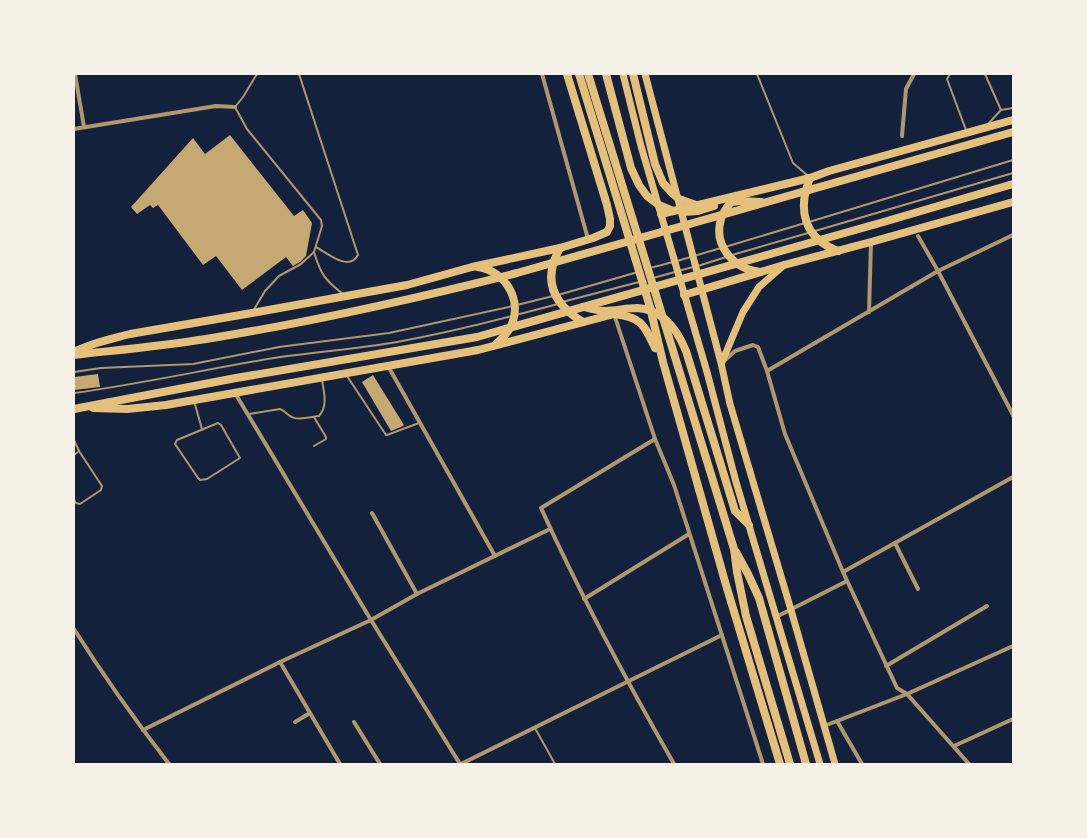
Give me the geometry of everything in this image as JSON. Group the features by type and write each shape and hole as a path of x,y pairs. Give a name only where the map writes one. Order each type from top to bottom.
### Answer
{"highway":[{"path":"74,352 130,334 407,285 472,267 560,248 588,240 608,232 610,219 567,74"},
{"path":"579,74 650,307 663,362 726,585 780,764"},
{"path":"588,74 734,549 746,616 790,764"},
{"path":"606,74 631,168 647,196 659,205 673,211 698,211 716,205"},
{"path":"623,74 641,146 707,372 736,482 820,764"},
{"path":"633,74 655,164 663,183 673,194 689,203 701,206 740,201 769,202"},
{"path":"645,74 721,363 730,404 835,764"},
{"path":"661,214 810,178 829,171 1013,120"},
{"path":"74,355 206,339 349,312 458,288 517,273 1013,132"},
{"path":"810,178 806,190 804,205 806,221 812,234 829,248 838,251"},
{"path":"74,409 477,336 888,221 1013,184"},
{"path":"736,196 725,209 721,220 719,228 721,243 728,256 739,266 753,271 762,272"},
{"path":"684,295 784,265 1013,202"},
{"path":"560,248 554,258 551,272 552,288 557,299 565,308 573,316 583,322"},
{"path":"721,363 743,312 759,287 784,265"},
{"path":"472,267 480,267 494,272 506,283 514,296 514,320 506,334 494,345"},
{"path":"581,307 605,311 637,308 646,309 668,320 680,338 686,351 735,511 749,525"},
{"path":"74,409 146,408 345,374 478,350 614,314 636,318 646,328 663,362"},
{"path":"734,549 759,598 806,764"}],"street":[{"path":"75,74 84,127"},
{"path":"542,74 588,240"},
{"path":"902,136 906,89 914,74"},
{"path":"74,129 216,106 235,107"},
{"path":"767,371 938,271 1013,234"},
{"path":"918,236 938,271 1013,415"},
{"path":"869,312 871,242"},
{"path":"614,314 655,439 674,485 763,764"},
{"path":"721,363 735,351 753,345 758,347 767,371 785,434 843,572 896,688 907,694 969,764"},
{"path":"387,366 495,556"},
{"path":"235,393 371,620 460,764 628,683 722,635"},
{"path":"655,439 541,508 584,599 628,683 674,764"},
{"path":"843,572 1013,477"},
{"path":"372,513 417,594"},
{"path":"143,730 280,662 371,620 417,594 550,529"},
{"path":"584,599 689,534"},
{"path":"895,543 918,589"},
{"path":"776,617 847,581"},
{"path":"886,666 987,606"},
{"path":"74,629 93,659 169,764"},
{"path":"823,726 907,694 1013,646"},
{"path":"280,662 340,764"},
{"path":"295,722 310,713"},
{"path":"954,746 1013,718"},
{"path":"837,721 862,764"},
{"path":"354,722 380,764"}],"lane":[{"path":"252,313 265,291 279,276 301,264 314,252 322,226 321,220 247,129 235,107 257,74"},
{"path":"299,74 358,255 356,259 350,262 342,262 316,247"},
{"path":"757,74 793,163 810,178"},
{"path":"950,74 947,78 967,132"},
{"path":"985,74 1001,110"},
{"path":"984,128 1001,110 1013,108"},
{"path":"74,372 101,368 193,364 279,347 389,333 548,298 1013,160"},
{"path":"74,393 126,386 222,366 396,342 486,323 694,267 1013,173"},
{"path":"314,252 319,269 328,282 345,296"},
{"path":"345,374 386,435 419,423"},
{"path":"248,414 280,408 289,416 297,419 320,415 325,399 322,377"},
{"path":"194,400 202,429"},
{"path":"314,417 326,437 326,439 314,446"},
{"path":"218,423 220,424 240,458 203,481 198,478 176,444 178,440 202,429 218,423"},
{"path":"74,440 79,451 102,486 102,488 80,504 76,503 74,500"},
{"path":"74,454 79,451"},
{"path":"535,728 555,764"}],"building":[{"path":"230,135 294,216 303,210 312,223 306,256 300,262 293,266 286,257 242,290 216,256 203,265 158,205 153,208 150,205 137,214 131,207 193,138 205,154"},
{"path":"98,374 100,387 74,390 74,377"},
{"path":"373,375 404,425 401,427 391,431 362,382"}]}
